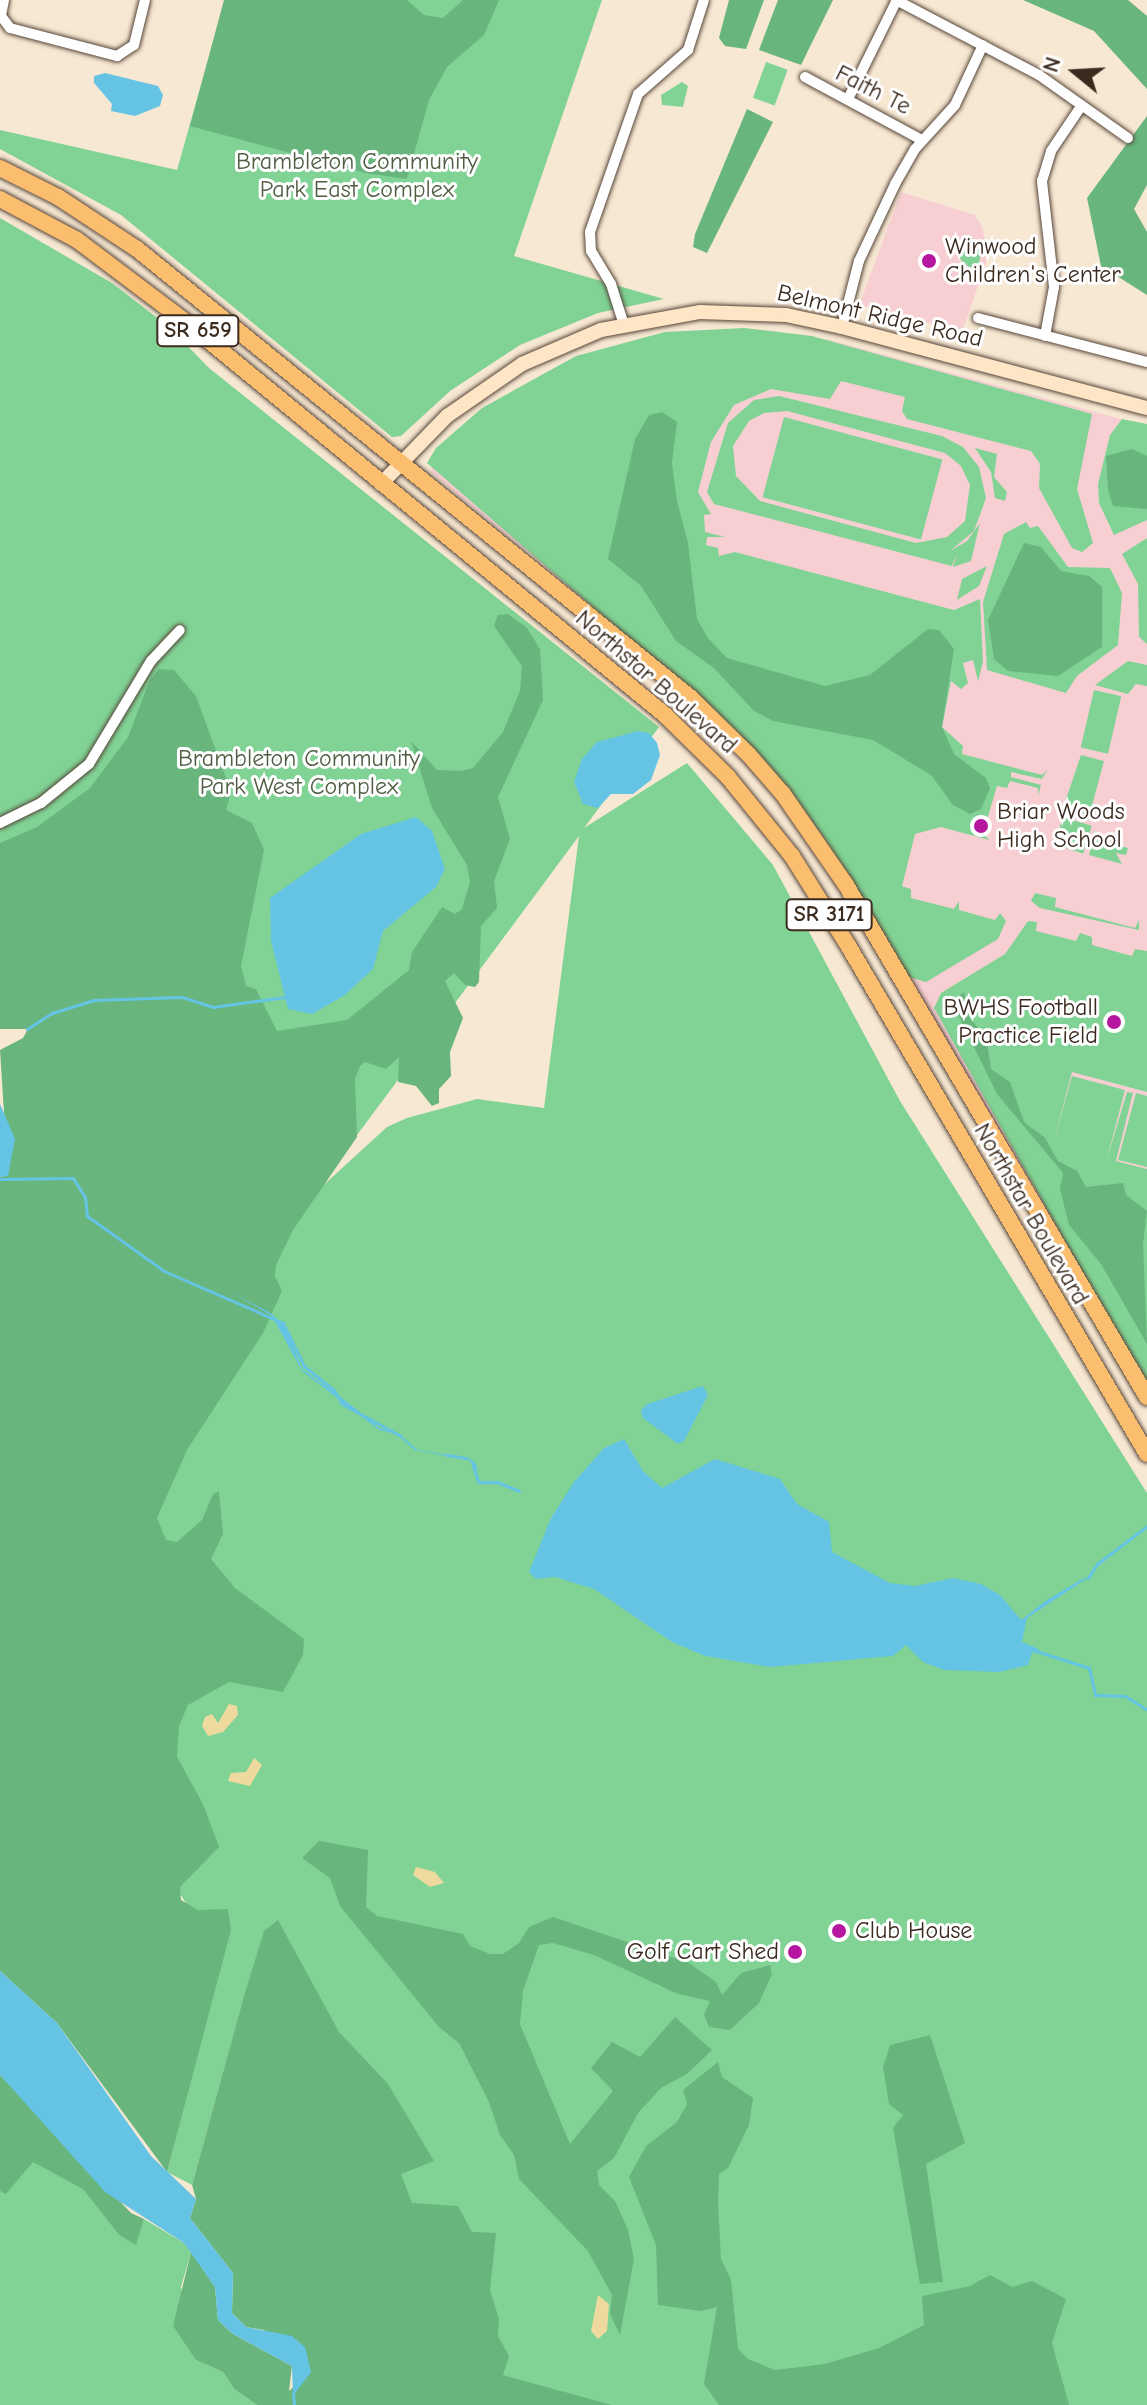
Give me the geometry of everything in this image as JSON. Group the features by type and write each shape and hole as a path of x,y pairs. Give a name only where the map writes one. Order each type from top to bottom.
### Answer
{"main road":[{"name":"SR 659","path":"0,168 58,197 137,249 401,462"},
{"name":"SR 659","path":"0,199 77,240 130,278 381,484"},
{"name":"Belmont Ridge Road","path":"381,484 447,416 496,379 577,339 624,325 732,312 842,327 1147,408"},
{"name":"Northstar Boulevard","path":"401,462 691,698 783,794 846,885 1147,1397"},
{"name":"Northstar Boulevard","path":"381,484 665,715 775,833 849,947 1147,1454"}],"street":[{"path":"4,0 1,16 10,28 117,56 134,45 145,0"},
{"path":"624,325 611,284 591,251 590,232 638,94 688,50 704,0"},
{"path":"848,99 896,0 983,45 1082,105 1128,138"},
{"path":"842,327 859,261 922,140 955,105 983,45"},
{"name":"Faith Te","path":"805,77 922,140"},
{"path":"1045,336 1054,287 1042,181 1051,151 1082,105"},
{"path":"978,318 1147,362"},
{"path":"0,823 41,803 89,764 151,661 180,630"}],"shaded area":[{"name":"Winwood Children's Center","path":"901,192 975,215 983,229 987,260 962,332 859,305"},
{"name":"Briar Woods High School","path":"741,329 830,340 1147,426 1147,1387 840,861 789,792 694,691 431,472 435,452"}],"green space":[{"path":"224,0 407,0 424,15 443,18 463,0 499,0 484,35 447,67 429,100 407,179 365,173 190,126"},
{"name":"Brambleton Community Park East Complex","path":"225,0 602,0 514,256 664,299 598,313 520,345 450,391 401,436 392,437 121,215 0,149 0,130 177,170"},
{"path":"729,0 764,0 746,49 725,46 719,38"},
{"path":"778,0 833,0 801,65 759,50"},
{"path":"1023,0 1128,0 1147,16 1147,89 1094,31"},
{"path":"766,62 788,70 775,106 753,98"},
{"path":"682,82 688,86 683,107 662,105 661,95"},
{"path":"747,109 773,122 707,253 693,247 695,234"},
{"path":"1147,116 1147,185 1134,209 1147,232 1147,295 1101,266 1087,198"},
{"name":"Brambleton Community Park West Complex","path":"0,218 112,283 169,327 209,368 659,727 584,828 687,763 773,865 900,1101 1147,1493 1147,2405 472,2405 244,1997 192,2185 167,2172 221,1959 174,1884 118,1513 316,1192 387,1127 407,1118 477,1099 544,1108 579,836 219,1321 0,1566 160,1259 0,971"},
{"path":"969,235 982,248 979,263 970,268 957,256"},
{"path":"744,328 812,336 1092,414 1077,489 1093,543 1082,552 1072,548 1039,488 1040,464 1031,451 907,419 902,411 905,397 841,381 830,399 771,389 734,405 711,442 698,492 711,514 704,515 705,532 725,537 707,537 706,545 718,548 719,556 735,552 954,610 980,599 983,662 978,681 973,660 963,663 968,683 961,689 951,681 942,727 963,746 962,754 1042,775 1047,770 1042,779 1011,772 1011,777 1041,785 1038,796 1038,788 1010,781 1007,788 997,786 983,833 989,840 941,827 915,834 902,886 911,889 911,898 954,909 959,901 959,910 995,920 1000,913 1006,921 998,939 926,982 908,977 824,837 739,734 427,463 436,448 482,408 576,356 665,332"},
{"path":"779,396 942,436 963,447 979,467 986,498 974,531 950,551 967,541 980,523 971,561 953,567 957,553 952,566 714,504 707,492 728,423 754,400","holes":["787,411 945,453 961,466 970,485 965,521 947,537 916,543 760,501 736,476 733,446 749,421 764,413"]},
{"path":"662,412 677,422 672,463 677,501 688,543 697,619 708,638 727,658 825,686 870,675 928,629 939,630 954,649 942,727 954,754 986,778 990,789 981,809 970,814 953,805 931,775 873,740 773,721 754,711 714,668 676,641 641,586 608,559 635,439 649,415"},
{"path":"784,417 942,459 921,540 763,497"},
{"path":"1122,419 1147,424 1147,520 1114,535 1099,503 1098,484 1110,435"},
{"path":"975,448 997,454 994,477 1007,492 1005,501 995,498 991,472"},
{"path":"1132,449 1147,456 1147,509 1113,506 1108,490 1106,456"},
{"path":"1026,522 1030,528 1038,526 1068,567 1110,568 1122,593 1118,645 1077,676 1066,693 987,670 983,602 1004,534"},
{"path":"1147,538 1147,644 1139,637 1138,584 1122,554"},
{"path":"1024,543 1041,547 1061,571 1089,576 1102,587 1102,647 1058,676 1008,671 994,659 988,620"},
{"path":"987,566 979,586 957,600 962,579"},
{"path":"508,614 527,628 540,649 543,700 498,797 510,839 494,881 497,908 481,926 479,982 475,987 465,985 454,973 445,981 463,1018 450,1052 451,1076 439,1089 439,1103 432,1106 416,1086 398,1082 399,1057 386,1069 365,1062 360,1066 355,1079 357,1137 293,1230 276,1265 275,1276 282,1291 263,1333 187,1450 157,1518 166,1540 177,1542 202,1520 213,1494 219,1491 223,1534 211,1559 235,1588 304,1639 303,1655 283,1692 229,1682 188,1705 179,1726 177,1757 203,1804 219,1847 180,1887 181,1900 198,1910 228,1909 231,1930 167,2172 57,2023 0,1971 0,1177 8,1175 0,1050 23,1038 28,1029 0,1029 0,843 37,827 90,788 128,737 150,680 159,669 174,670 196,696 231,792 226,810 252,823 264,850 241,966 246,986 256,989 277,1031 347,1020 409,970 412,952 442,907 455,914 462,909 470,882 467,865 432,808 411,741 437,770 461,771 473,768 503,732 520,691 522,666 494,626 498,615"},
{"path":"1128,661 1147,665 1147,686 1136,684 1128,694 1095,685"},
{"path":"1094,690 1121,696 1108,754 1081,747"},
{"path":"1081,755 1104,761 1089,817 1097,822 1062,811"},
{"path":"1063,817 1092,826 1083,854 1055,845"},
{"path":"1095,830 1095,839 1128,848 1126,855 1116,853 1122,864 1089,855"},
{"path":"1035,893 1056,898 1055,907 1135,928 1139,920 1139,930 1040,908 1031,901"},
{"path":"1028,921 1037,922 1036,931 1076,941 1080,933 1092,937 1092,945 1132,956 1135,949 1147,951 1147,1092 1072,1072 1053,1144 1072,1076 1125,1090 1107,1159 1127,1092 1133,1093 1116,1161 1147,1169 1147,1387 934,1008 941,993 1005,954"},
{"path":"964,992 970,1019 986,1036 991,1069 1010,1082 1024,1122 1045,1138 1058,1161 1077,1171 1086,1187 1123,1183 1126,1195 1147,1211 1143,1244 1147,1344 1101,1264 1069,1225 1060,1189 1063,1173 997,1094 952,1002"},
{"path":"1136,1093 1147,1096 1147,1167 1118,1160"},
{"path":"319,1841 368,1850 366,1907 377,1916 463,1934 470,1946 490,1954 503,1954 519,1943 529,1927 553,1917 689,1963 716,1982 722,1995 741,1973 770,1965 772,1974 759,2003 730,2030 709,2027 704,2014 710,2001 678,1994 594,1955 553,1943 539,1945 523,1991 520,2024 570,2144 613,2091 591,2068 612,2042 640,2057 675,2017 712,2050 687,2074 661,2088 638,2113 614,2158 597,2171 599,2185 615,2201 628,2230 634,2259 620,2335 610,2314 612,2295 588,2251 519,2179 514,2155 500,2135 489,2102 459,2043 439,2027 340,1906 330,1878 302,1858"},
{"path":"278,1920 339,2032 388,2084 434,2161 401,2174 412,2203 458,2206 472,2232 496,2233 490,2290 499,2319 498,2336 509,2356 503,2375 612,2405 257,2405 234,2389 223,2372 196,2360 173,2326 191,2252 215,2287 218,2320 233,2334 292,2366 289,2391 310,2372 264,2330 246,2327 232,2313 233,2273 190,2218 196,2199 192,2185 244,1996 264,1931"},
{"path":"930,2035 965,2143 926,2164 943,2282 920,2284 893,2128 903,2115 889,2104 883,2067 890,2045"},
{"path":"718,2062 722,2077 753,2098 749,2125 728,2168 719,2174 718,2204 721,2259 731,2280 738,2349 748,2359 775,2370 825,2364 879,2348 924,2325 922,2296 970,2286 990,2275 1012,2287 1032,2281 1066,2299 1052,2343 1069,2405 719,2405 704,2384 717,2307 701,2311 658,2305 656,2245 629,2177 646,2146 677,2122 687,2104 683,2090"},
{"path":"0,2075 131,2213 144,2219 136,2245 119,2235 83,2189 33,2162 6,2194 0,2191"},
{"path":"33,2161 83,2188 119,2235 135,2244 144,2219 184,2243 191,2252 181,2287 196,2360 223,2372 234,2389 257,2405 0,2405 0,2191 6,2193"}],"sand":[{"path":"229,1704 237,1706 238,1715 223,1732 208,1736 202,1726 205,1717 212,1714 218,1723"},
{"path":"254,1758 262,1765 250,1786 228,1781 231,1773 246,1772"},
{"path":"416,1867 435,1872 444,1883 430,1887 413,1875"},
{"path":"598,2295 609,2304 607,2331 598,2339 591,2331"}],"water":[{"path":"105,73 158,86 163,95 160,106 135,116 111,111 112,104 94,83 94,76"},
{"path":"638,731 649,733 657,743 660,755 651,780 633,794 611,794 598,808 583,804 574,782 582,759 597,742"},
{"path":"416,817 432,831 445,869 436,887 383,931 373,969 345,995 312,1014 288,1009 271,941 270,898 361,834"},
{"path":"0,1104 15,1139 8,1176 0,1177"},
{"path":"229,1291 272,1314 285,1328 302,1369 379,1428 400,1435 418,1450 469,1458 478,1471 469,1460 415,1450 396,1434 379,1430 302,1371 272,1316"},
{"path":"703,1386 708,1395 684,1441 678,1444 643,1418 641,1410 647,1404"},
{"path":"624,1439 643,1471 662,1488 715,1459 780,1479 797,1504 829,1522 832,1552 890,1583 915,1586 953,1578 981,1584 1000,1595 1021,1620 1047,1600 1089,1577 1027,1618 1022,1642 1039,1649 1032,1653 1028,1665 999,1672 944,1670 923,1662 906,1645 893,1656 770,1667 705,1656 672,1642 594,1589 555,1577 536,1579 529,1572 551,1518 574,1482 604,1448"},
{"path":"0,1971 57,2023 151,2156 196,2199 190,2218 233,2273 232,2313 246,2327 292,2336 305,2347 311,2372 293,2396 292,2366 233,2334 218,2320 215,2287 184,2243 105,2192 0,2075"}],"waterway":[{"path":"27,1029 52,1013 94,1000 180,997"},
{"path":"182,997 213,1007 285,997"},
{"path":"0,1179 73,1178 85,1197 87,1216 164,1271 283,1323 304,1366 334,1390 342,1404 401,1436"},
{"path":"447,1455 466,1458"},
{"path":"472,1462 478,1482 497,1482 519,1491"},
{"path":"1088,1578 1097,1564 1147,1526"},
{"path":"1033,1650 1089,1668 1095,1695 1125,1696 1147,1710"},
{"path":"293,2393 294,2405"}],"place":[{"name":"Winwood Children's Center","path":"929,261"},
{"name":"Briar Woods High School","path":"981,826"},
{"name":"BWHS Football Practice Field","path":"1114,1022"},
{"name":"Club House","path":"839,1931"},
{"name":"Golf Cart Shed","path":"795,1952"}]}
